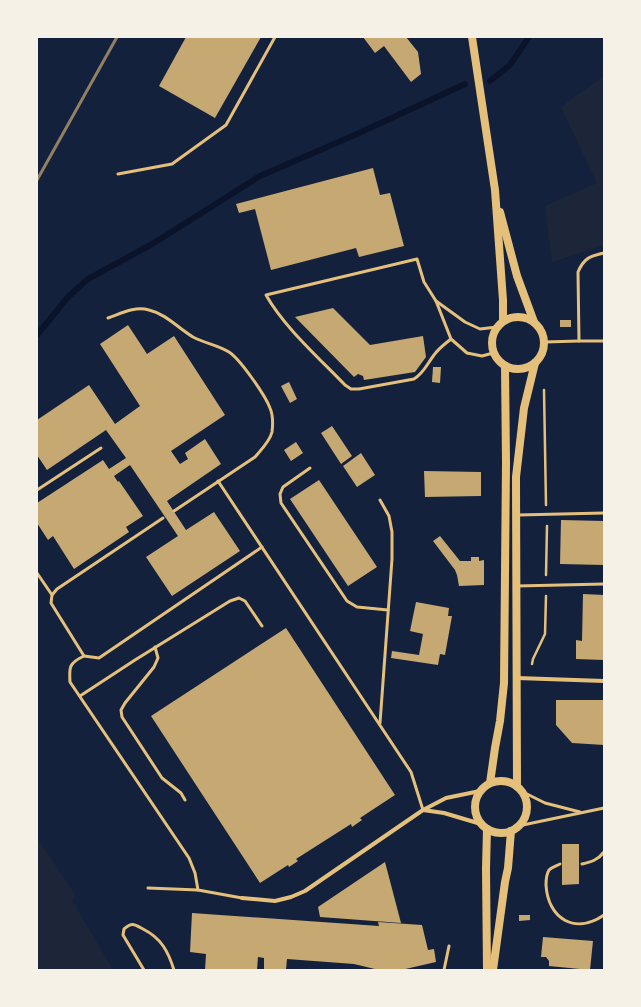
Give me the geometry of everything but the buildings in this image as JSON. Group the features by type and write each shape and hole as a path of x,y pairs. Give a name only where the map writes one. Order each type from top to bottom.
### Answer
{"main road":[{"path":"472,37 495,190 503,300 503,321"},
{"path":"495,190 517,276 534,322"},
{"path":"510,318 527,318 534,322 540,327 543,334 543,350 540,357 528,368 520,370 505,366 498,360 494,353 492,344 493,336 497,328 503,321 510,318"},
{"path":"517,786 516,477 524,408 535,363"},
{"path":"490,783 500,721 504,683 506,463 505,366"},
{"path":"500,781 509,782 517,786 523,792 526,799 526,814 523,820 515,828 503,832 495,832 484,826 477,818 475,810 475,803 480,791 490,783 500,781"},
{"path":"484,826 487,970"},
{"path":"493,970 505,882 515,828"}],"street":[{"path":"517,678 604,681"},
{"path":"242,898 275,901 291,897 305,891 422,810 446,798 480,791"},
{"path":"422,810 444,813 484,826"}],"lane":[{"path":"118,174 172,164 226,125 275,37"},
{"path":"579,341 578,272 582,263 593,256 604,253"},
{"path":"451,339 442,345 425,370 414,379 359,389 351,389 345,385 283,320 273,308 266,294 417,259 424,282 436,301 451,339 467,353 482,356 494,353"},
{"path":"436,301 465,322 480,329 497,328"},
{"path":"108,318 134,309 149,310 166,317 180,329 195,338 229,352 246,369 270,408 273,419 272,433 265,445 255,457 174,511"},
{"path":"544,342 604,341"},
{"path":"37,490 101,448"},
{"path":"310,468 283,487 280,494 281,503 347,601 357,607 388,610"},
{"path":"218,482 380,723 411,772 422,810"},
{"path":"380,500 389,516 392,532 392,559 380,723"},
{"path":"516,515 604,513"},
{"path":"84,656 50,602 52,595 57,589 163,518"},
{"path":"198,890 195,874 189,858 70,682 69,670 74,660 84,656 99,658 262,546"},
{"path":"37,573 52,595"},
{"path":"517,586 604,584"},
{"path":"80,696 155,647 230,601 239,598 245,601 262,626"},
{"path":"155,647 158,658 154,667 125,703 121,710 122,717 162,778 181,793 185,800"},
{"path":"523,792 545,803 582,812"},
{"path":"515,828 540,821 604,808"},
{"path":"582,864 592,862 602,856 604,852"},
{"path":"560,864 548,871 546,877 547,895 550,905 556,914 567,921 581,925 596,920 604,915"},
{"path":"148,888 198,890 242,898"},
{"path":"144,970 123,935 124,929 128,925 135,924 153,934 163,945 174,970"},
{"path":"444,970 449,946"}],"shaded area":[{"path":"604,76 604,245 552,262 545,206 597,183 561,107"},
{"path":"37,838 76,896 72,900 113,970 37,970"}],"waterway":[{"path":"490,81 510,65 529,37"},
{"path":"37,335 68,297 88,279 154,243 260,176 357,134 465,84"}],"railway":[{"path":"37,180 117,37"}]}
